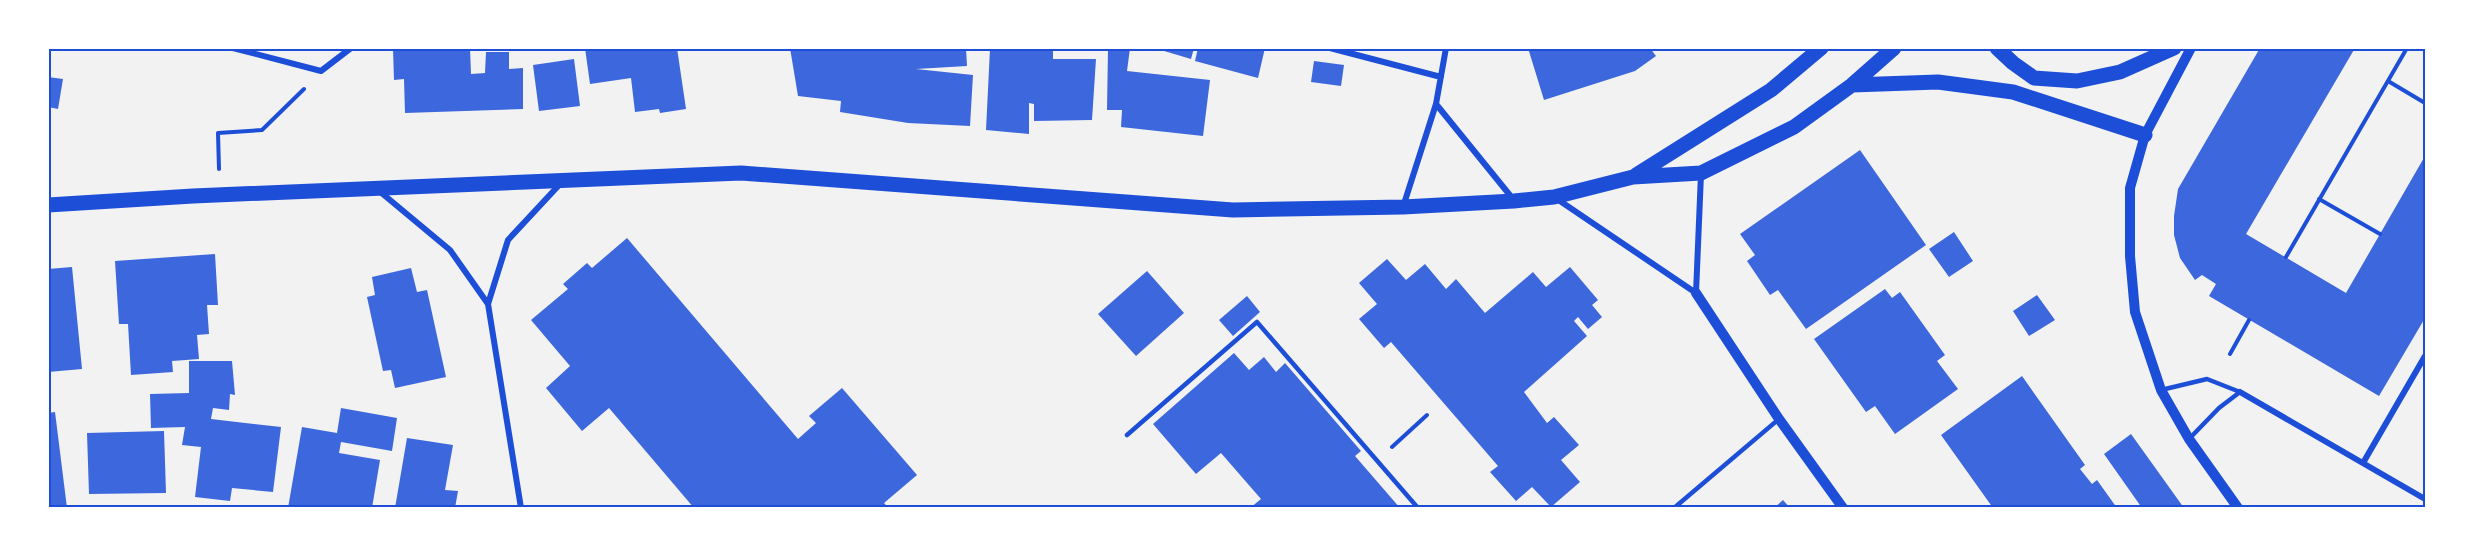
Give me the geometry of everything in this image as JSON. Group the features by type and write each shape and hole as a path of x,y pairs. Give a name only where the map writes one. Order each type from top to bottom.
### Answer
{"main road":[{"path":"1633,177 1771,90 1821,48"},
{"path":"48,205 220,194 741,173 1233,210 1403,207 1514,201 1554,197 1633,177 1701,173 1794,127 1852,85 1894,48"},
{"path":"1996,48 2034,78 2077,81 2120,72 2174,48"},
{"path":"1852,85 1938,82 2013,92 2145,135"}],"street":[{"path":"233,48 321,71 351,48"},
{"path":"1330,48 1441,77"},
{"path":"1403,207 1436,104 1446,48"},
{"path":"2191,48 2145,135 2130,188 2130,256 2135,312 2161,390 2189,439 2238,508"},
{"path":"1436,104 1514,201"},
{"path":"1696,293 1701,173"},
{"path":"488,304 508,240 564,180"},
{"path":"375,188 450,250 488,304 521,508"},
{"path":"1554,197 1696,293 1779,419 1843,508"},
{"path":"2363,463 2425,356"},
{"path":"2240,392 2425,499"}],"lane":[{"path":"1127,435 1257,322 1418,508"},
{"path":"2161,390 2207,379 2240,392"},
{"path":"2189,439 2219,408 2240,392"},
{"path":"1674,508 1779,419"}],"path":[{"path":"2286,257 2407,48"},
{"path":"220,194 218,133 262,130 321,71"},
{"path":"2388,81 2425,103"},
{"path":"2319,199 2380,234"},
{"path":"2230,354 2249,320"},
{"path":"1395,444 1427,415"}],"building":[{"path":"393,48 470,48 471,74 485,73 486,52 509,52 509,69 523,68 523,109 405,113 404,79 394,80"},
{"path":"585,48 677,48 686,109 660,113 659,109 635,112 631,78 590,84"},
{"path":"790,48 966,48 967,66 916,69 973,75 970,126 908,123 840,112 841,101 798,96"},
{"path":"1053,48 1053,59 1096,59 1092,120 1034,121 1034,104 1029,103 1029,134 986,130 990,49"},
{"path":"1108,48 1130,48 1127,71 1210,80 1203,136 1121,127 1122,110 1107,110"},
{"path":"1154,48 1194,48 1191,59"},
{"path":"1198,48 1265,48 1258,78 1195,61"},
{"path":"1528,48 1650,48 1656,56 1635,71 1544,100"},
{"path":"2260,48 2355,48 2246,234 2346,293 2425,156 2425,318 2379,396 2209,296 2216,284 2202,275 2195,280 2180,258 2174,235 2178,189"},
{"path":"574,59 580,106 539,111 533,65"},
{"path":"1314,61 1344,65 1341,86 1311,82"},
{"path":"48,77 63,79 58,109 48,107"},
{"path":"1860,150 1926,245 1806,329 1778,290 1770,295 1747,261 1755,255 1740,234"},
{"path":"1954,232 1973,261 1949,277 1929,249"},
{"path":"627,238 798,439 816,423 809,416 842,388 917,475 884,503 889,508 694,508 609,408 582,431 546,388 570,366 531,320 568,289 563,284 587,263 592,268"},
{"path":"215,254 218,305 207,305 209,334 197,335 199,359 172,361 173,372 131,375 128,324 119,324 115,261"},
{"path":"1387,259 1406,280 1425,264 1446,289 1456,279 1485,313 1533,272 1546,287 1570,267 1598,300 1592,305 1602,317 1588,329 1578,317 1574,321 1587,336 1524,392 1547,423 1554,417 1579,445 1561,460 1580,482 1551,507 1532,487 1516,501 1490,472 1498,466 1391,342 1384,348 1359,319 1377,304 1359,283"},
{"path":"72,267 82,369 48,372 48,269"},
{"path":"411,268 417,292 427,290 446,377 395,388 391,370 383,371 367,297 375,295 372,277"},
{"path":"1147,271 1184,313 1136,356 1098,314"},
{"path":"1885,289 1892,298 1900,292 1945,355 1937,361 1958,389 1895,434 1875,406 1866,412 1814,339"},
{"path":"2037,295 2055,320 2029,336 2013,311"},
{"path":"1247,296 1260,312 1233,336 1219,320"},
{"path":"1234,353 1249,370 1264,357 1276,372 1285,363 1361,451 1355,456 1400,508 1250,508 1261,499 1221,453 1196,474 1153,424"},
{"path":"189,361 232,361 235,395 230,394 229,410 213,408 211,419 281,427 273,492 232,488 230,501 195,497 201,447 182,445 185,427 151,428 150,394 189,393"},
{"path":"2022,376 2085,465 2080,469 2092,484 2097,480 2117,508 1993,508 1941,435"},
{"path":"341,408 397,418 392,451 341,442 339,453 380,460 372,508 288,508 302,427 337,433"},
{"path":"55,412 67,508 48,508 48,413"},
{"path":"164,431 166,493 89,494 87,433"},
{"path":"2131,434 2184,508 2142,508 2104,454"},
{"path":"407,438 453,445 445,490 458,491 455,508 395,508"},
{"path":"1783,500 1790,508 1774,508"}]}
